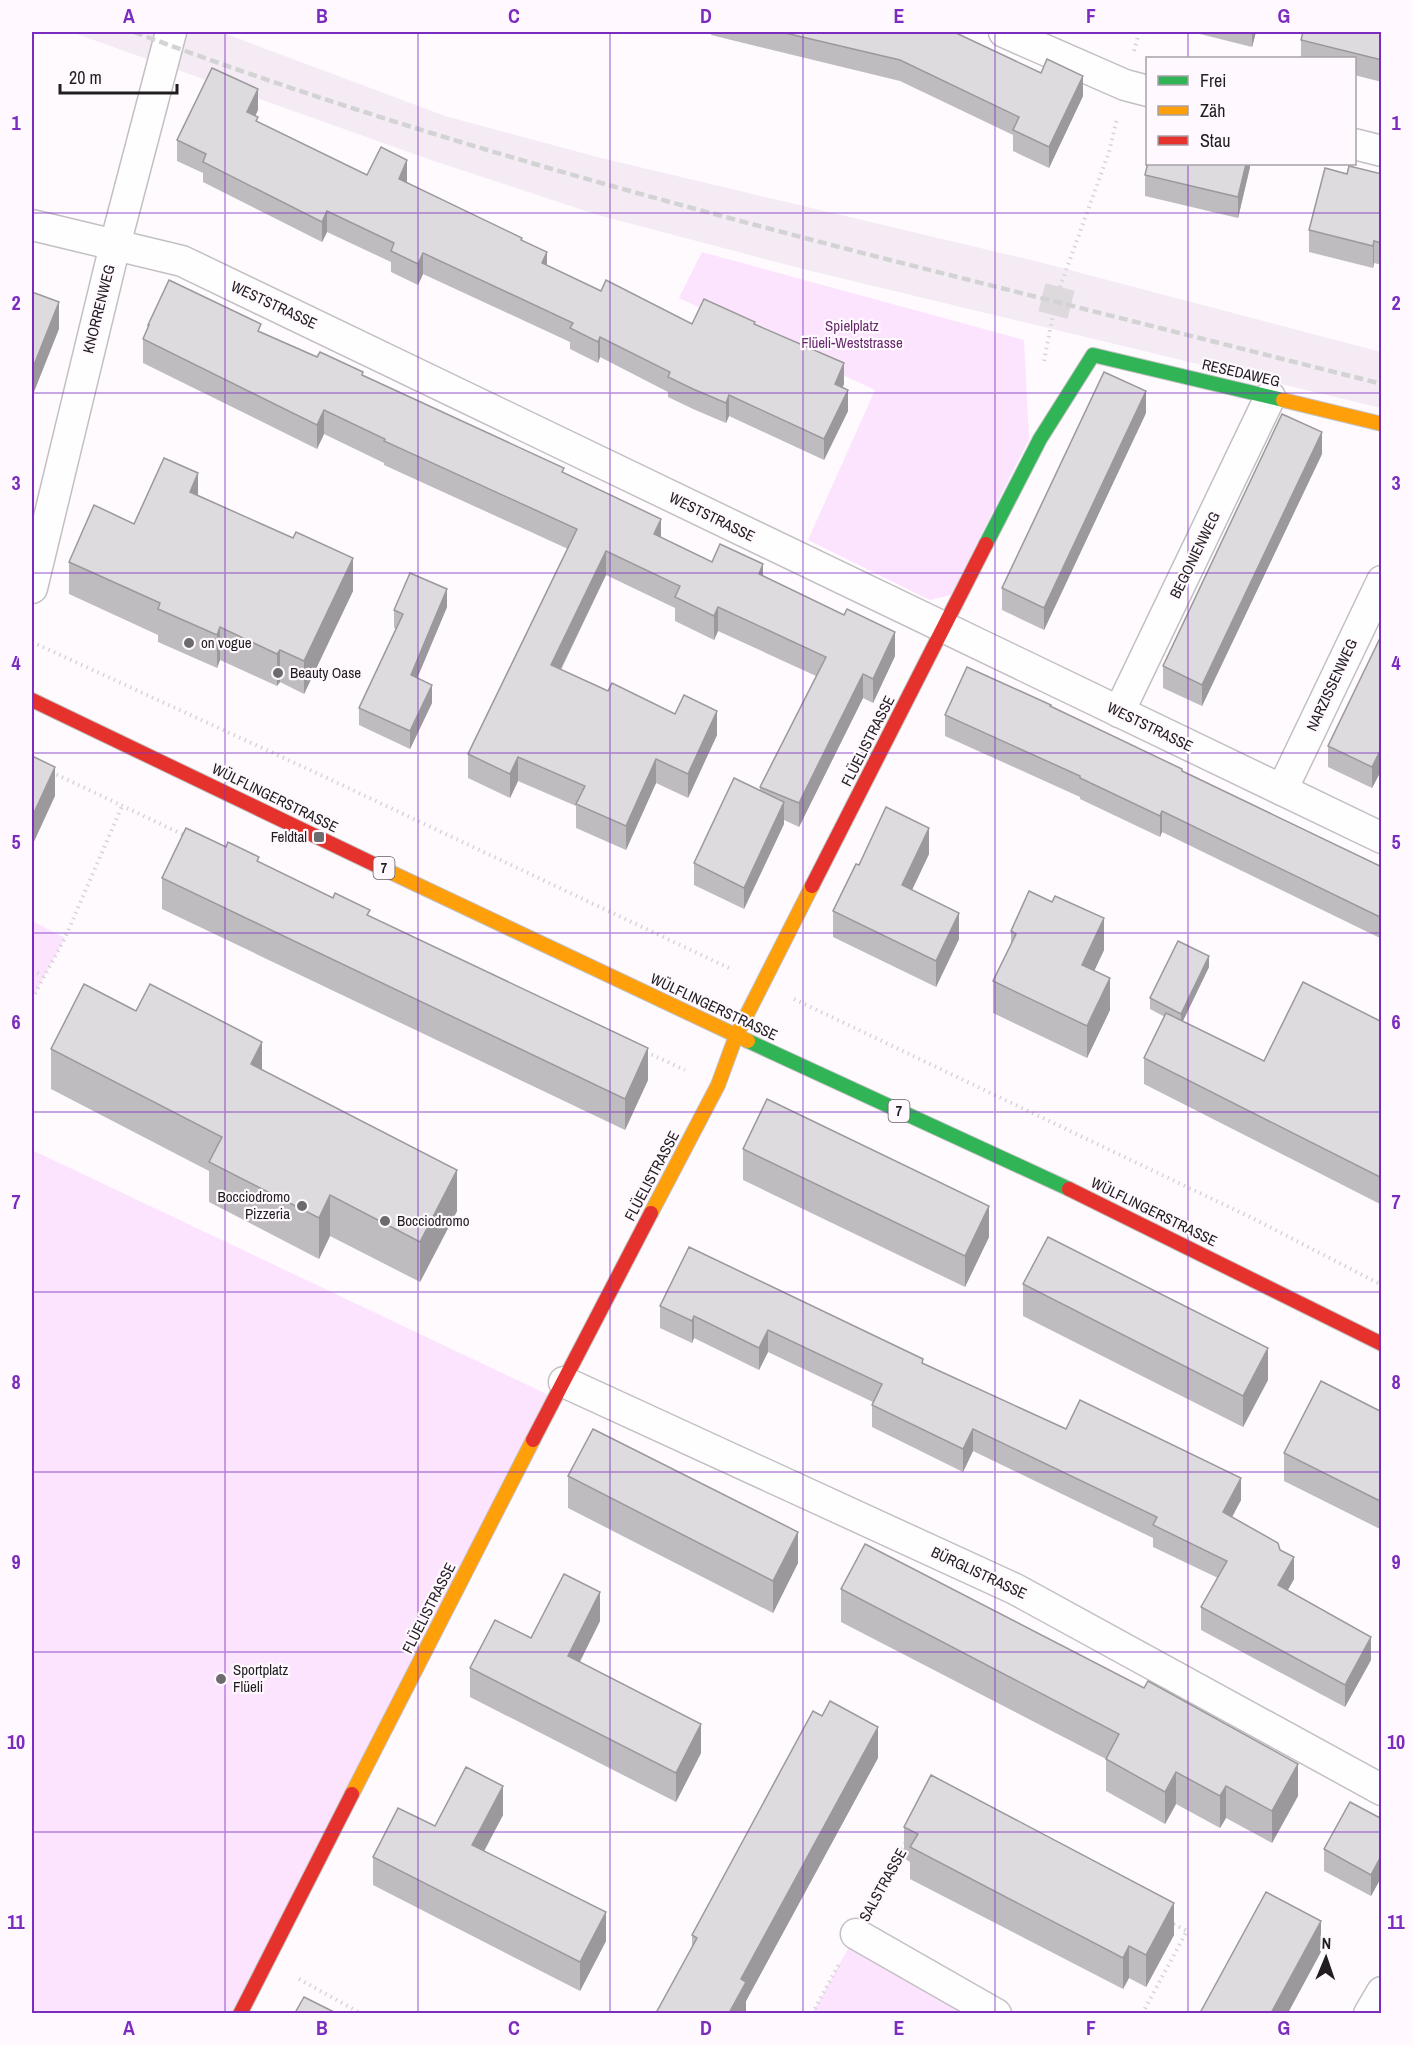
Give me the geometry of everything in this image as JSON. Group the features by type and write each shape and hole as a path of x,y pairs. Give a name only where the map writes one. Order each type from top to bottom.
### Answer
{"street":[{"name":"KNORRENWEG","path":"32,588 115,245 171,32"},
{"path":"1004,32 1136,88"},
{"path":"1356,144 1382,151"},
{"name":"WESTSTRASSE","path":"32,225 182,261 1382,838"},
{"name":"FLÜELISTRASSE","path":"240,2013 718,1085 736,1036 1040,439 1093,355"},
{"name":"RESEDAWEG","path":"1093,355 1382,424"},
{"name":"BEGONIENWEG","path":"1119,712 1270,397"},
{"name":"NARZISSENWEG","path":"1282,790 1382,580"},
{"name":"WÜLFLINGERSTRASSE","path":"32,700 736,1036 1072,1191 1382,1344"},
{"name":"BÜRGLISTRASSE","path":"564,1382 1015,1588 1382,1790"},
{"name":"SALSTRASSE","path":"856,1934 996,2013"},
{"path":"1369,2013 1382,1992"}],"path":[{"path":"1060,288 1109,152 1136,88"},
{"path":"32,642 323,776 762,984 1235,1210 1382,1285"},
{"path":"41,768 195,840"},
{"path":"32,999 65,938 122,806"},
{"path":"32,970 43,976"},
{"path":"640,1049 693,1074"},
{"name":"SALSTRASSE","path":"812,2013 911,1833"},
{"path":"1142,2013 1187,1931 1167,1920"},
{"path":"266,1961 362,2013"}],"shaded area":[{"path":"71,32 221,32 445,116 601,158 1039,262 1381,352 1381,408 803,269 598,215 431,160"}],"green space":[{"name":"Spielplatz Flüeli-Weststrasse","path":"702,252 1024,340 1029,439 951,595 930,600 808,540 875,390 679,298"},
{"path":"32,921 65,938 32,999"},
{"name":"Sportplatz Flüeli","path":"32,1150 555,1398 240,2013 32,2014"},
{"path":"856,1934 996,2014 812,2014"}],"building":[{"path":"781,32 954,32 1041,73 1047,59 1083,76 1049,147 1013,130 1019,117 900,60"},
{"path":"1303,32 1382,32 1382,60 1301,40"},
{"path":"212,68 258,89 247,112 258,117 256,121 367,175 381,147 407,160 399,179 522,238 521,240 547,252 542,263 601,291 606,280 692,324 704,299 755,322 754,324 844,363 835,384 848,390 824,439 729,395 726,403 693,389 668,377 670,372 600,337 598,342 570,328 573,323 423,253 418,264 391,251 394,243 327,211 322,222 203,162 206,154 177,140"},
{"path":"1147,165 1246,165 1238,197 1145,175"},
{"path":"1349,166 1382,174 1382,243 1374,241 1373,246 1309,230 1325,168 1347,174"},
{"path":"169,280 261,324 258,331 317,357 320,352 363,372 362,375 564,468 562,472 661,519 654,534 712,562 720,544 763,564 759,574 844,615 847,609 895,632 873,679 863,674 799,803 760,787 826,657 718,607 714,616 675,597 680,586 606,551 551,665 608,691 612,683 675,714 684,695 717,711 688,774 656,759 626,826 576,804 585,786 518,757 510,774 468,754 577,529 384,441 385,439 324,410 317,425 143,339"},
{"path":"32,292 59,302 32,370"},
{"path":"1104,372 1146,391 1044,608 1002,588"},
{"path":"1282,414 1322,432 1202,685 1163,666"},
{"path":"164,458 198,473 190,492 293,538 296,532 353,558 304,661 280,650 277,654 220,627 217,635 158,609 160,603 69,562 94,505 134,524"},
{"path":"410,573 447,589 411,675 432,685 410,731 359,708 403,614 394,610"},
{"path":"1382,634 1382,747 1372,767 1328,746"},
{"path":"967,667 1051,705 1382,867 1382,918 1162,811 1160,816 1080,776 945,715"},
{"path":"32,756 55,767 32,817"},
{"path":"734,778 784,802 744,888 694,863"},
{"path":"886,807 929,828 902,885 959,913 936,961 833,911 856,864 859,865"},
{"path":"186,828 226,847 228,842 259,857 257,861 333,898 335,893 370,910 367,915 648,1048 625,1099 162,878"},
{"path":"1029,891 1052,902 1055,896 1104,918 1082,965 1110,978 1087,1026 993,981 1016,934 1011,931"},
{"path":"1178,941 1209,956 1181,1014 1150,998"},
{"path":"1303,982 1382,1022 1382,1178 1144,1058 1166,1013 1264,1061"},
{"path":"84,984 136,1011 150,984 262,1042 251,1064 457,1170 420,1242 330,1195 319,1218 209,1162 222,1137 51,1049"},
{"path":"767,1099 989,1206 965,1256 743,1149"},
{"path":"1048,1237 1268,1348 1243,1396 1023,1284"},
{"path":"689,1247 923,1359 922,1363 1066,1429 1080,1400 1241,1478 1223,1512 1278,1543 1280,1550 1294,1557 1278,1585 1371,1637 1345,1685 1201,1607 1227,1561 1153,1525 1157,1517 973,1429 963,1449 872,1405 882,1384 768,1330 759,1348 694,1316 692,1321 660,1306"},
{"path":"1321,1381 1382,1412 1382,1502 1284,1453"},
{"path":"593,1429 798,1532 773,1581 568,1476"},
{"path":"865,1544 1144,1688 1148,1681 1298,1764 1272,1811 1226,1786 1220,1796 1176,1772 1165,1792 1106,1759 1119,1734 841,1589"},
{"path":"564,1574 600,1592 568,1656 701,1724 676,1773 470,1668 495,1620 531,1638"},
{"path":"830,1701 878,1727 741,1979 746,1982 729,2013 656,2013 697,1938 692,1935 813,1711 822,1716"},
{"path":"466,1767 503,1786 472,1845 606,1912 580,1962 373,1857 398,1808 435,1826"},
{"path":"931,1775 1174,1903 1146,1955 1129,1946 1123,1958 910,1847 918,1834 904,1827"},
{"path":"1350,1802 1382,1819 1382,1854 1371,1875 1324,1849"},
{"path":"1266,1892 1321,1921 1271,2013 1200,2013"},
{"path":"304,1997 336,2013 295,2013"}],"tunnel":[{"path":"1053,315 1060,287"}],"railway":[{"path":"134,32 318,97 598,182 882,258 1382,384"}],"traffic: fast":[{"path":"986,544 1040,439 1093,355 1283,400"},
{"path":"748,1041 1069,1189"}],"traffic: slow":[{"path":"1283,400 1382,424"},
{"path":"386,870 748,1041"},
{"path":"651,1213 718,1085 736,1036 812,886"},
{"path":"352,1794 533,1440"}],"traffic: jam":[{"path":"812,886 986,544"},
{"path":"32,700 386,870"},
{"path":"1069,1189 1382,1344"},
{"path":"533,1440 651,1213"},
{"path":"240,2014 352,1794"}],"place":[{"name":"on vogue","path":"189,643"},
{"name":"Beauty Oase","path":"278,673"},
{"name":"Feldtal","path":"319,837"},
{"name":"Bocciodromo Pizzeria","path":"302,1206"},
{"name":"Bocciodromo","path":"385,1221"},
{"name":"Sportplatz Flüeli","path":"221,1679"}]}
